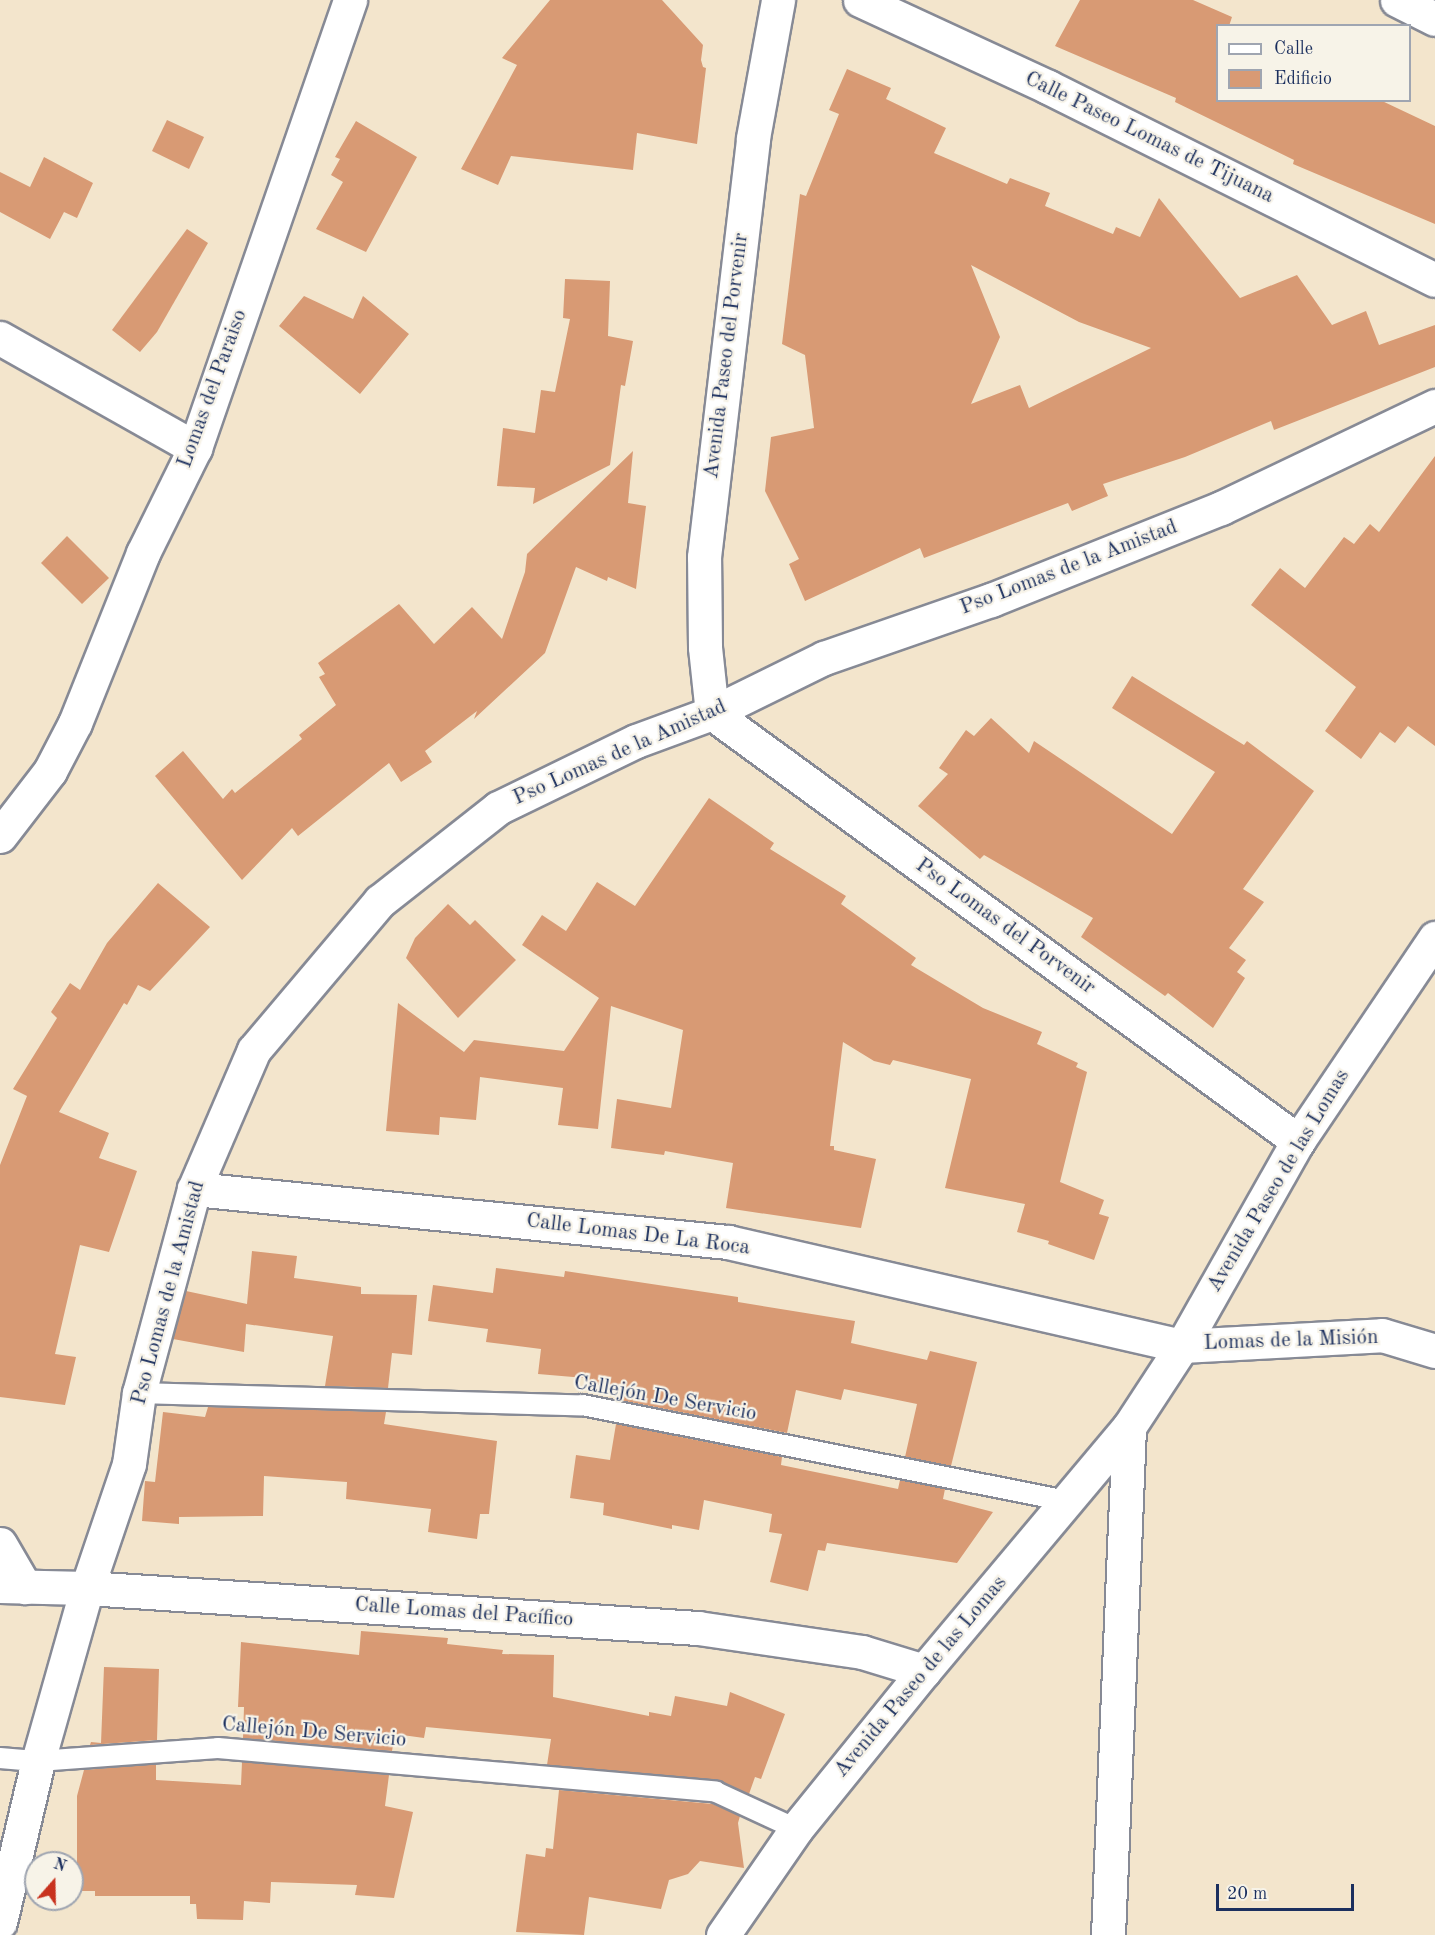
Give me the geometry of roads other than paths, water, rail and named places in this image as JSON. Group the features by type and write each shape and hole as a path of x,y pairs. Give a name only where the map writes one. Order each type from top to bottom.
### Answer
{"street":[{"name":"Lomas del Paraiso","path":"2,819 50,771 75,723 143,554 195,448 350,0"},
{"name":"Avenida Paseo del Porvenir","path":"712,713 705,647 704,557 753,138 778,0"},
{"name":"Calle Paseo Lomas de Tijuana","path":"860,0 1048,87 1435,280"},
{"path":"1397,0 1435,20"},
{"path":"0,338 195,448"},
{"name":"Pso Lomas de la Amistad","path":"0,1922 38,1761 87,1588 129,1464 139,1393 194,1190 254,1050 380,901 498,808 636,741 712,713 824,658 991,600 1221,508 1435,406"},
{"name":"Pso Lomas del Porvenir","path":"712,713 1298,1141"},
{"name":"Avenida Paseo de las Lomas","path":"723,1935 796,1829 924,1671 1129,1427 1182,1346 1298,1141 1435,938"},
{"name":"Calle Lomas De La Roca","path":"194,1190 728,1242 1182,1346"},
{"name":"Lomas de la Misión","path":"1182,1346 1382,1335 1435,1351"},
{"path":"1108,1935 1129,1427"},
{"path":"0,1544 13,1586"},
{"name":"Calle Lomas del Pacífico","path":"13,1586 87,1588 698,1628 862,1652 924,1671"}],"lane":[{"name":"Callejón De Servicio","path":"139,1393 582,1405 1068,1501"},
{"name":"Callejón De Servicio","path":"0,1758 38,1761 218,1748 716,1792 796,1829"}]}
